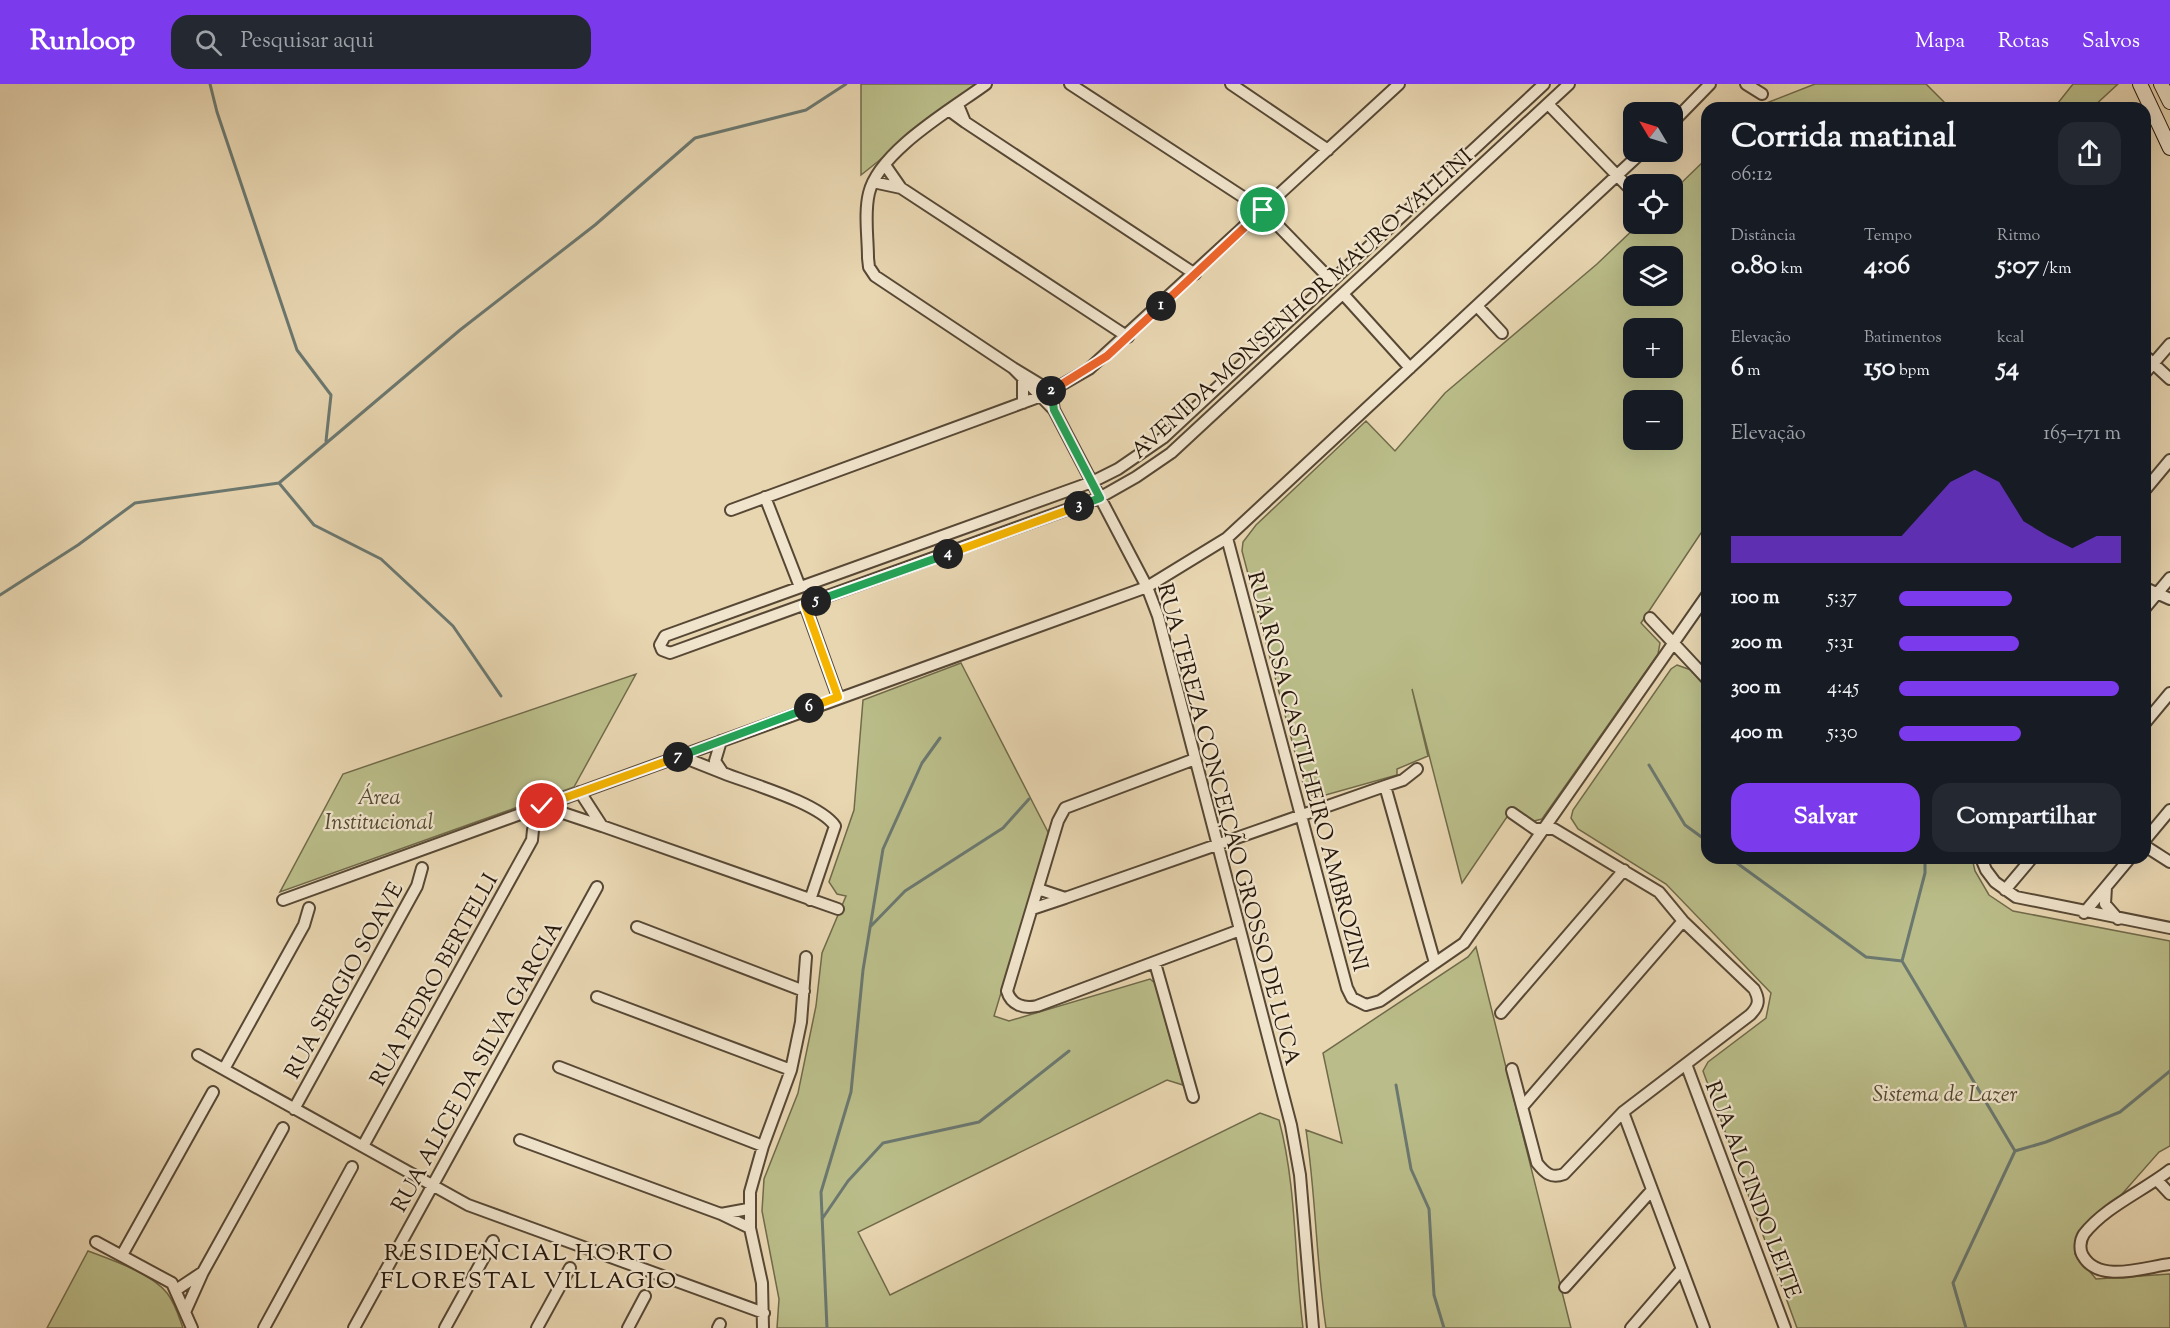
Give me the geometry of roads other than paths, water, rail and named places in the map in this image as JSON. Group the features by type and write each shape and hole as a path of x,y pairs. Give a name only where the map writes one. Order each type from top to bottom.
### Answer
{"main road":[{"path":"2140,84 2145,102"},
{"path":"2161,84 2170,102"},
{"path":"2151,119 2170,148"}],"street":[{"path":"878,173 912,140 986,84"},
{"path":"1070,84 1263,210 1332,281"},
{"path":"1231,84 1328,150"},
{"path":"730,510 1038,397 1089,369 1128,337 1398,84"},
{"name":"AVENIDA MONSENHOR MAURO VALLINI","path":"1536,86 1332,281 1163,438 1118,469 1092,482 665,636 660,645 662,650 670,653 1100,498 1136,477 1171,453 1569,84"},
{"path":"1683,112 1710,84"},
{"path":"1746,84 1762,94"},
{"path":"1548,104 1623,182"},
{"path":"954,108 965,122 1195,274"},
{"path":"283,900 838,697 1147,587 1227,538 1632,162"},
{"path":"878,173 1128,337"},
{"path":"878,173 901,188"},
{"name":"RUA TEREZA CONCEIÇÃO GROSSO DE LUCA","path":"878,173 867,212 869,267 875,276 1051,391 1054,410 1147,587 1158,616 1291,1125 1300,1175 1313,1328"},
{"path":"1344,295 1410,368"},
{"path":"1477,306 1502,333"},
{"path":"2151,358 2170,344"},
{"path":"2151,361 2170,379"},
{"name":"RUA TEREZA CONCEIÇÃO GROSSO DE LUCA","path":"1013,368 1038,397 1054,410"},
{"path":"1023,378 1023,402"},
{"path":"2151,483 2170,460"},
{"path":"765,497 800,587"},
{"name":"RUA ROSA CASTILHEIRO AMBROZINI","path":"1227,538 1347,988 1352,998 1366,1005 1380,1001 1435,963"},
{"path":"2151,601 2170,578"},
{"path":"2151,591 2170,599"},
{"path":"1385,786 1435,963 1464,943 1701,604"},
{"path":"805,605 838,697"},
{"path":"1650,618 1701,672"},
{"path":"2151,716 2170,693"},
{"path":"715,761 721,741"},
{"path":"706,746 723,773"},
{"path":"680,756 815,809 830,819 835,826 810,900"},
{"path":"1194,759 1065,808 1059,820 1008,985 1008,997 1018,1005 1037,1006 1240,930"},
{"path":"1032,909 1402,780 1417,769"},
{"path":"575,793 569,807 583,819"},
{"path":"575,793 602,826"},
{"path":"542,806 838,909"},
{"path":"2151,833 2170,810"},
{"path":"1512,813 1535,829 1554,829 1659,892 1683,921 1754,989 1758,1002 1757,1008 1750,1015 1623,1112 1564,1174 1556,1177 1548,1174 1537,1163 1512,1069"},
{"name":"RUA PEDRO BERTELLI","path":"363,1146 532,840 533,830"},
{"path":"2151,850 2170,862"},
{"path":"1984,864 1986,870 2005,890 2028,902 2170,928"},
{"path":"2005,890 2027,864"},
{"path":"2084,913 2125,864"},
{"name":"RUA SERGIO SOAVE","path":"294,1108 417,886 422,868"},
{"path":"1501,1013 1624,870"},
{"name":"RUA ALICE DA SILVA GARCIA","path":"354,1328 597,887"},
{"path":"2106,887 2105,904 2118,919"},
{"path":"1038,889 1065,898"},
{"path":"224,1069 304,925 309,908"},
{"path":"1523,1106 1683,921"},
{"path":"637,927 804,991"},
{"path":"763,1328 762,1283 748,1209 753,1176 791,1070 804,991 806,957"},
{"path":"1155,963 1193,1097"},
{"path":"597,997 791,1070"},
{"path":"198,1055 468,1205 764,1313"},
{"name":"RUA ALCINDO LEITE","path":"1686,1064 1785,1328"},
{"path":"559,1067 763,1146"},
{"path":"122,1255 213,1092"},
{"path":"1623,1112 1704,1328"},
{"path":"186,1310 203,1272 283,1128"},
{"path":"520,1140 721,1214 750,1228"},
{"path":"264,1328 352,1167"},
{"path":"2170,1170 2110,1211 2084,1235 2080,1243 2081,1254 2094,1267 2108,1272 2170,1264"},
{"path":"2157,1180 2170,1194"},
{"path":"1565,1287 1652,1190"},
{"path":"721,1214 748,1209"},
{"path":"445,1328 493,1241"},
{"path":"96,1242 166,1279 176,1290 192,1328"},
{"path":"537,1328 570,1268"},
{"path":"1631,1328 1682,1269"},
{"path":"176,1290 203,1272"},
{"path":"628,1328 645,1296"}],"waterway":[{"path":"210,84 217,112 297,350 331,395 326,441"},
{"path":"0,595 78,545 135,503 279,483 460,330 595,225 695,138 806,110 846,84"},
{"path":"279,483 314,525 381,559 453,626 501,696"},
{"path":"827,1328 821,1192 851,1092 863,970 883,849 922,763 940,738"},
{"path":"1649,765 1685,825 1701,837"},
{"path":"870,927 905,891 1003,828 1029,799"},
{"path":"1738,864 1866,957 1902,961 2015,1151 1953,1283 1966,1328"},
{"path":"1902,961 1925,873 1925,864"},
{"path":"822,1219 848,1181 883,1143 979,1122 1069,1051"},
{"path":"2015,1151 2046,1142 2120,1112 2170,1071"},
{"path":"1396,1085 1411,1169 1429,1209 1434,1295 1444,1328"}],"district":[{"name":"RESIDENCIAL HORTO FLORESTAL VILLAGIO","path":"529,1266"}],"park label":[{"name":"Área Institucional","path":"379,808"},
{"name":"Sistema de Lazer","path":"1945,1093"}]}
